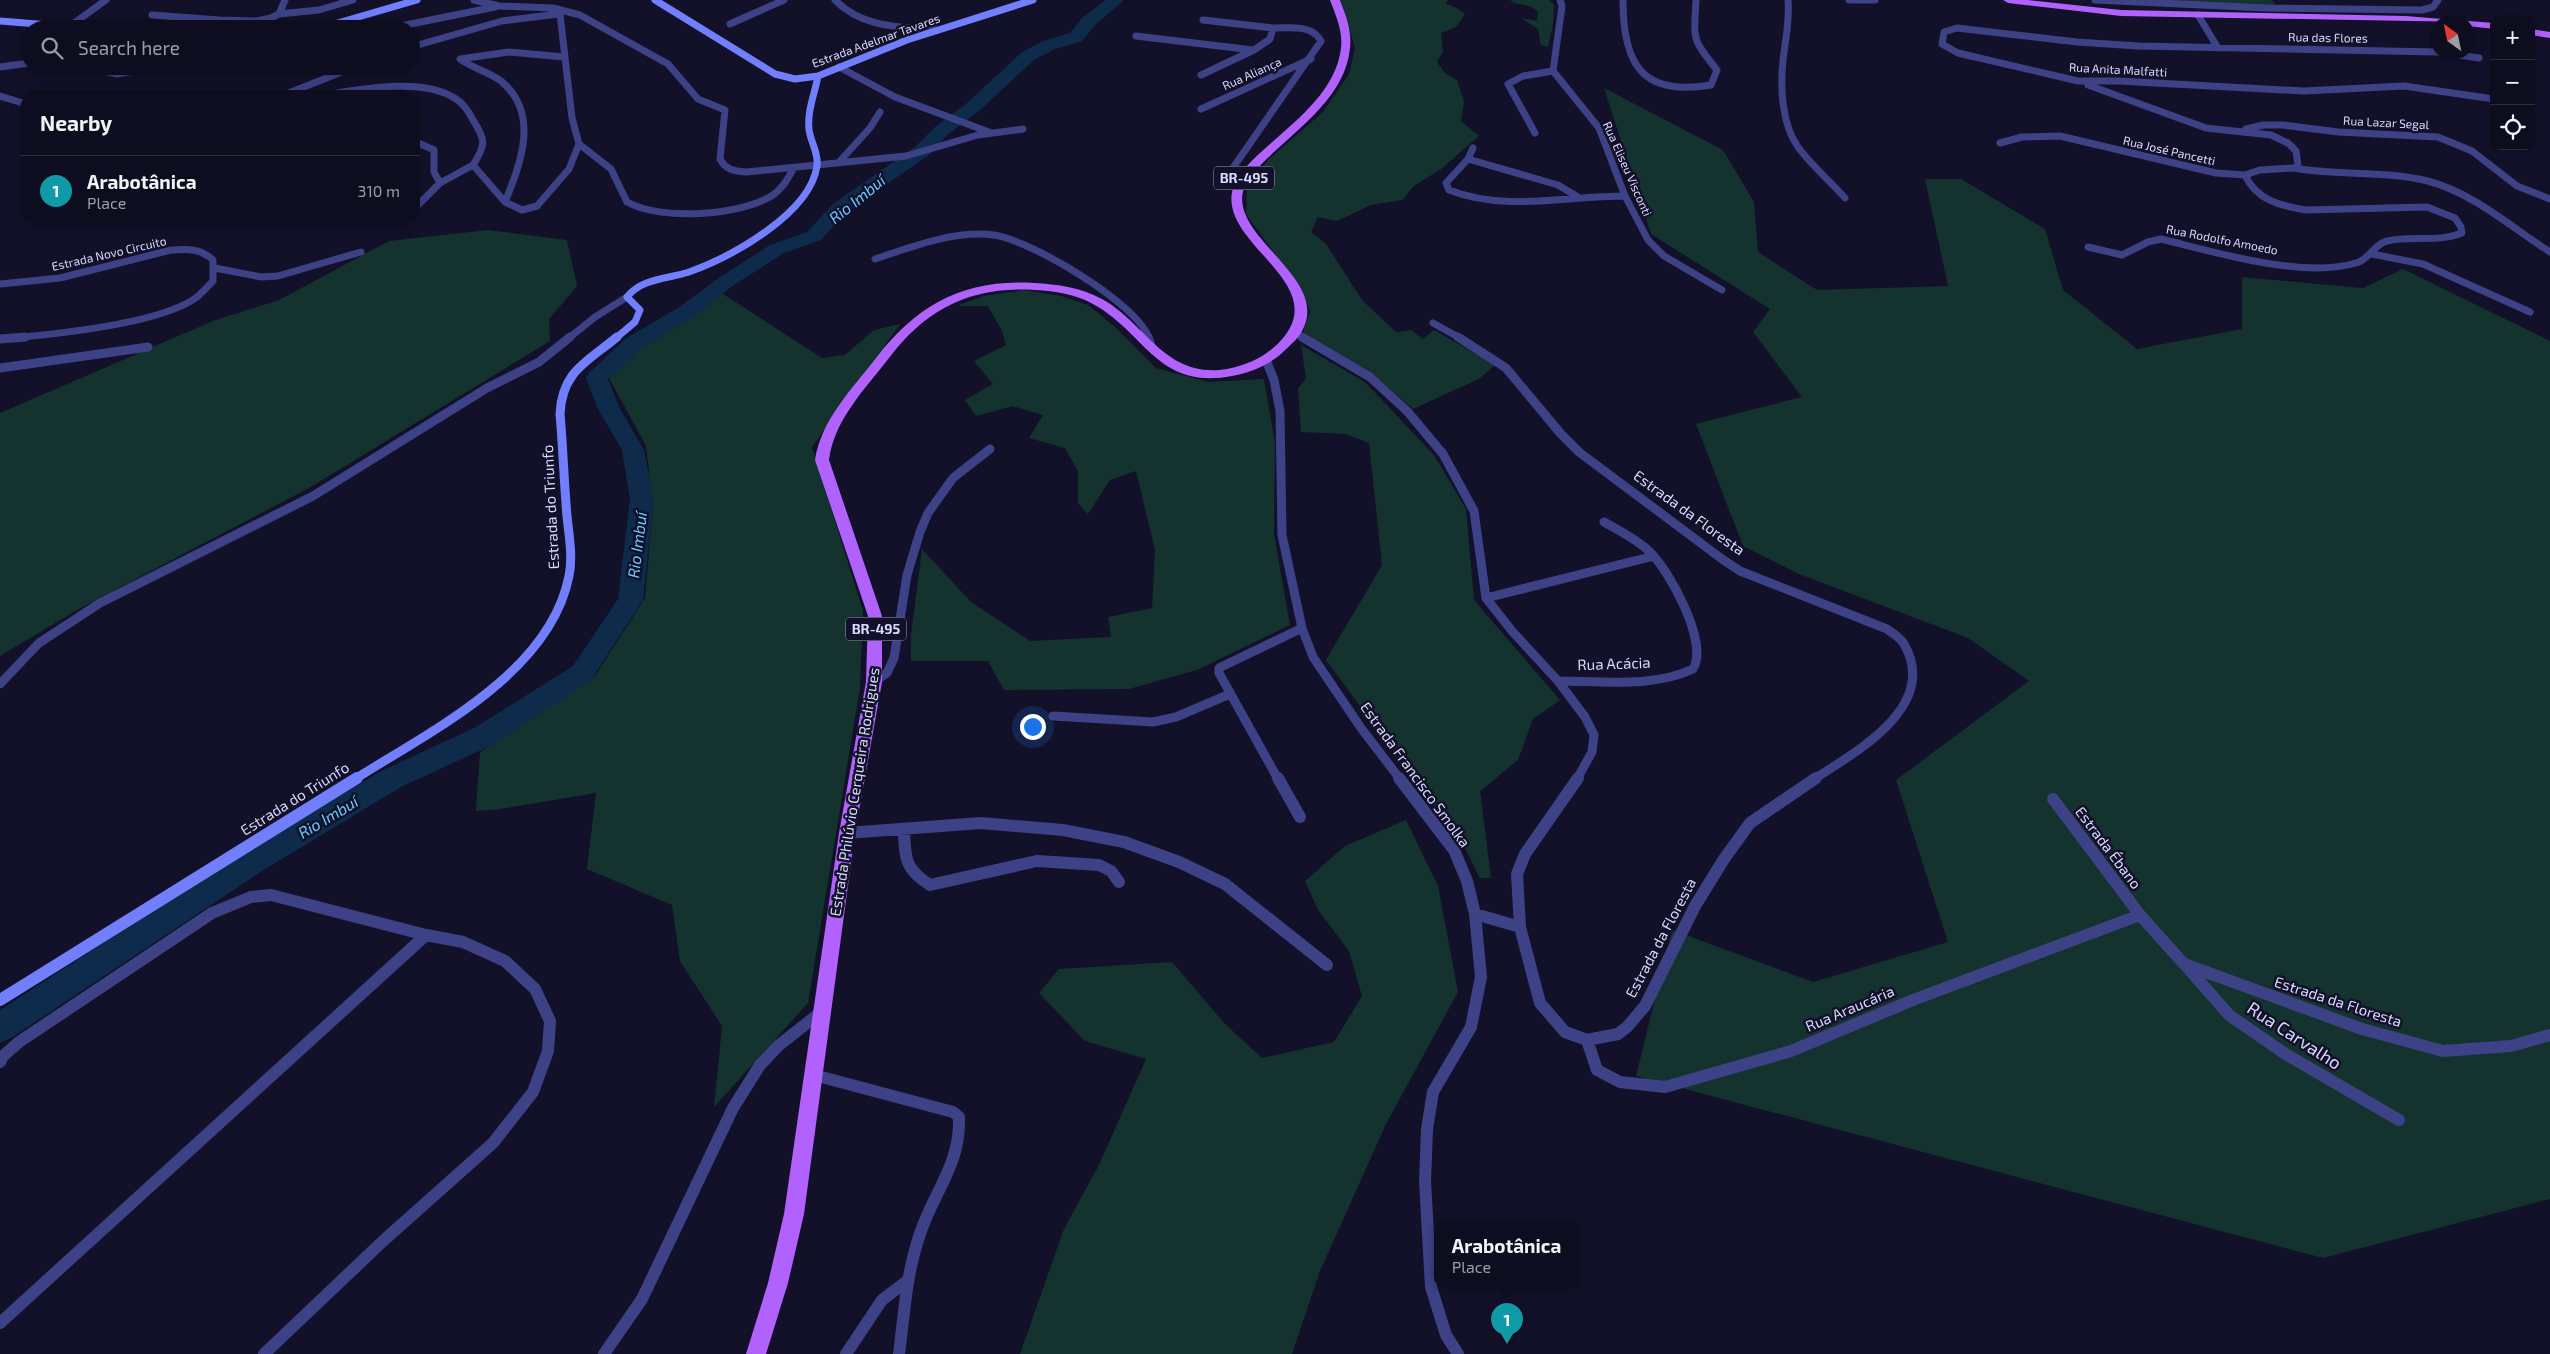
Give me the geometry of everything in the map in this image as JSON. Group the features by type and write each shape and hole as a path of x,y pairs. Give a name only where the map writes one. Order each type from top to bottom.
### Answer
{"main road":[{"name":"BR-495","path":"1266,360 1296,333 1303,313 1298,293 1238,212 1236,192 1241,182 1259,160 1314,109 1341,70 1345,61 1347,42 1344,25 1335,0"},
{"path":"2008,0 2104,10 2198,15 2430,20"},
{"path":"2475,24 2490,26"},
{"path":"2535,33 2550,35"},
{"name":"Estrada Philúvio Cerqueira Rodrigues","path":"756,1354 778,1283 794,1214 847,833 874,682 875,616 822,460 822,450 845,409 895,341 916,320 946,300 990,287 1024,285 1076,293 1097,301 1120,316 1165,360 1181,368 1205,374 1236,372 1266,360"}],"street":[{"path":"78,20 106,0"},
{"path":"266,20 275,18 279,14 284,0"},
{"path":"279,14 318,10 353,0"},
{"path":"348,20 417,0"},
{"path":"474,0 499,6 553,8 573,12 668,64 698,99 724,110 720,159 724,166 730,170 746,172 817,166 840,161 906,156 930,151 989,132 1023,129"},
{"name":"Estrada Adelmar Tavares","path":"655,0 775,74 795,78 818,76 937,30 1033,0"},
{"path":"730,24 784,0"},
{"path":"835,0 853,16 884,24 937,30"},
{"path":"1535,133 1508,84 1512,80 1524,76 1553,71 1562,6 1560,0"},
{"path":"1623,0 1626,46 1631,58 1639,68 1660,84 1669,87 1697,88 1711,85 1716,77 1717,70 1697,46 1694,37 1696,0"},
{"path":"1788,0 1790,20 1783,62 1783,95 1791,135 1797,146 1845,198"},
{"path":"1849,0 1875,0"},
{"path":"2095,0 2265,8 2422,10 2433,7 2438,0"},
{"path":"420,22 499,6"},
{"path":"420,44 497,21 516,17 573,12"},
{"path":"472,165 505,202 522,210 537,206 549,195 570,169 579,144 572,118 560,14"},
{"path":"152,15 227,20"},
{"path":"2198,15 2218,48"},
{"path":"1203,20 1273,28 1312,30 1321,41 1312,58 1236,160 1228,174 1232,180 1241,182"},
{"path":"0,21 20,22"},
{"path":"1201,75 1254,50 1270,39 1273,28"},
{"name":"Rua Anita Malfatti","path":"2218,48 2077,42 1957,28 1944,32 1942,39 1942,44 1947,49 1958,53 2078,82 2119,82 2304,91 2404,86 2490,98"},
{"path":"1136,36 1254,50"},
{"name":"Rua das Flores","path":"2218,48 2430,52"},
{"path":"505,202 523,149 525,119 518,100 507,85 460,59 509,52 564,57"},
{"name":"Rua das Flores","path":"2475,57 2479,58"},
{"name":"Rua Aliança","path":"1201,109 1312,58"},
{"path":"0,67 20,64"},
{"path":"839,67 895,97 989,132"},
{"name":"Rua Eliseu Visconti","path":"1553,71 1599,128 1625,196 1648,240 1664,256 1722,290"},
{"path":"296,90 334,75"},
{"path":"0,684 39,643 100,603 313,496 348,476 487,388 540,362 595,317 627,298 629,293 647,283 690,272 709,264 779,222 802,197 815,176 817,166 809,128 818,76"},
{"path":"2078,82 2206,128 2271,135 2288,143 2296,151 2299,160 2294,168"},
{"path":"370,90 417,87 454,98 462,104 472,118 485,145 483,152 472,165 440,183 420,202"},
{"path":"0,96 20,102"},
{"path":"840,161 870,128 880,112"},
{"name":"Rua Lazar Segal","path":"2235,131 2262,125 2283,125 2338,132 2438,137 2472,151 2517,186 2550,199"},
{"name":"Rua José Pancetti","path":"2000,143 2022,136 2060,136 2200,170 2245,175 2260,170 2294,168 2327,174 2413,178 2444,186 2550,252"},
{"path":"420,144 434,150 434,172 440,183"},
{"path":"579,144 611,169 627,202 649,210 714,213 736,210 779,190 789,180 794,168"},
{"path":"1473,148 1468,159 1446,183 1449,190 1486,200 1518,202 1578,196 1625,196"},
{"path":"1468,159 1558,185 1578,196"},
{"name":"Rua Rodolfo Amoedo","path":"2088,247 2122,255 2148,242 2161,239 2260,261 2337,267 2357,263 2372,254 2384,242 2454,237 2462,233 2462,227 2451,215 2427,207 2294,209 2253,191 2245,175"},
{"path":"875,259 945,238 995,235 1011,239 1076,274 1126,309 1144,326 1152,348"},
{"name":"Estrada Novo Circuito","path":"0,284 16,284 78,274 157,252 179,249 196,249 206,253 212,258 215,268"},
{"path":"0,339 92,327 168,312 188,303 205,291 213,280 215,268 261,277 278,276 361,252"},
{"path":"2372,254 2423,264 2530,312"},
{"name":"Estrada do Triunfo","path":"0,1000 435,729 484,696 513,670 535,646 562,599 569,576 570,544 561,395 564,384 572,374 635,322 640,310 627,298"},
{"name":"Estrada da Floresta","path":"1433,323 1487,353 1506,368 1516,377 1552,426 1579,452 1722,558 1740,571 1887,629 1904,643 1912,669 1911,689 1899,714 1866,745 1780,801 1750,823 1724,859 1695,906 1645,1006 1627,1027 1618,1034 1587,1040"},
{"path":"1296,333 1370,377 1407,411 1443,454 1474,511 1486,598 1512,631 1558,681 1585,717 1594,735 1592,752 1561,806 1525,854 1518,874 1520,927 1540,1003 1565,1032 1587,1040"},
{"path":"0,368 148,347"},
{"name":"Estrada Francisco Smolka","path":"1266,360 1274,380 1280,411 1282,535 1302,628 1313,657 1361,728 1454,850 1467,881 1475,914 1481,977 1471,1027 1433,1092 1427,1129 1425,1181 1431,1287 1446,1335 1458,1354"},
{"path":"874,682 888,672 894,656 902,599 918,534 933,501 962,469 990,449"},
{"name":"Rua Acácia","path":"1558,681 1652,680 1694,668 1699,661 1694,628 1683,601 1654,556 1633,539 1604,522"},
{"path":"1486,598 1654,556"},
{"path":"1300,818 1230,694 1219,673 1219,668 1302,628"},
{"path":"1053,716 1153,722 1176,717 1230,694"},
{"name":"Estrada Ébano","path":"2053,799 2140,915"},
{"path":"847,833 981,823 1064,830 1124,842 1179,862 1225,884 1327,965"},
{"path":"904,829 905,862 914,876 930,885 1037,861 1099,864 1112,871 1118,882"},
{"path":"0,1062 3,1056 19,1042 212,913 251,897 271,895 426,935 463,942 505,960 535,989 550,1021 548,1051 533,1092 493,1143 383,1241 264,1354"},
{"path":"1475,914 1520,927"},
{"name":"Estrada da Floresta","path":"2140,915 2184,964 2362,1029 2443,1051 2511,1046 2550,1036"},
{"name":"Rua Araucária","path":"1587,1040 1597,1070 1620,1082 1666,1087 1791,1052 1912,1000 2140,915"},
{"path":"0,1323 426,935"},
{"name":"Rua Carvalho","path":"2184,964 2229,1015 2286,1055 2399,1120"},
{"path":"604,1354 642,1299 733,1108 755,1072 778,1046 821,1012"},
{"path":"814,1075 953,1112 959,1117 961,1127 956,1155 919,1236 907,1281 898,1354"},
{"path":"846,1354 882,1300 907,1281"}],"green space":[{"path":"1341,0 1448,0 1446,4 1457,8 1465,14 1456,27 1441,33 1443,51 1437,62 1445,73 1457,80 1464,102 1461,121 1479,136 1441,169 1414,186 1402,200 1371,205 1337,221 1318,217 1311,232 1326,244 1362,300 1396,332 1411,330 1423,339 1434,330 1495,365 1479,379 1413,409 1371,372 1303,332 1310,311 1301,290 1246,214 1247,187 1269,159 1323,112 1349,74 1355,48"},
{"path":"1510,0 1549,0 1554,5 1553,24 1548,47 1541,45 1538,29 1521,18 1537,21 1538,12 1531,7"},
{"path":"2162,0 2272,0 2277,7"},
{"path":"1604,88 1723,150 1754,202 1758,252 1817,290 1948,286 1925,179 1961,179 2045,229 2063,290 2137,349 2242,329 2242,277 2363,288 2403,269 2550,341 2550,1199 2323,1258 1636,1076 1672,930 1813,982 1948,942 1896,780 2029,681 1968,638 1799,574 1743,546 1696,424 1802,397 1753,332 1770,309 1651,234"},
{"path":"488,230 567,240 577,286 549,319 550,341 309,488 77,610 0,656 0,413 213,321 279,300 389,241"},
{"path":"1024,290 1061,296 1088,305 1115,327 1156,368 1208,382 1264,379 1275,443 1274,534 1290,625 1197,670 1129,689 1004,690 988,661 911,661 911,635 922,549 971,602 1030,641 1111,637 1108,617 1152,608 1155,550 1136,471 1110,480 1088,514 1078,503 1078,471 1065,448 1029,438 1043,415 1013,406 976,416 965,400 993,384 974,361 1006,345 1002,331 988,306 957,306 984,296"},
{"path":"723,294 822,358 845,355 874,330 900,324 812,447 863,611 860,688 808,1003 714,1107 722,1026 680,961 672,905 587,869 596,793 500,809 476,811 480,752 595,676 645,598 653,506 646,446 609,378 638,348"},
{"path":"1301,345 1365,382 1434,455 1466,509 1474,600 1560,700 1533,719 1518,760 1480,791 1491,878 1480,878 1466,850 1326,660 1382,565 1369,443 1345,434 1301,432 1298,389 1306,378"},
{"path":"1406,820 1438,886 1458,992 1386,1124 1320,1271 1292,1354 1020,1354 1064,1229 1099,1165 1146,1059 1085,1041 1039,993 1059,969 1172,962 1224,1023 1262,1058 1334,1042 1362,996 1349,951 1318,910 1305,881 1345,846"}],"waterway":[{"name":"Rio Imbuí","path":"0,1028 252,862 391,779 484,736 582,673 630,600 642,499 633,450 609,409 597,378 633,344 688,311 724,283 777,249 814,236 840,208 867,187 923,150 941,131 973,107 1028,56 1049,45 1076,37 1089,21 1116,0"}],"place":[{"name":"Arabotânica","path":"1507,1344"}]}
